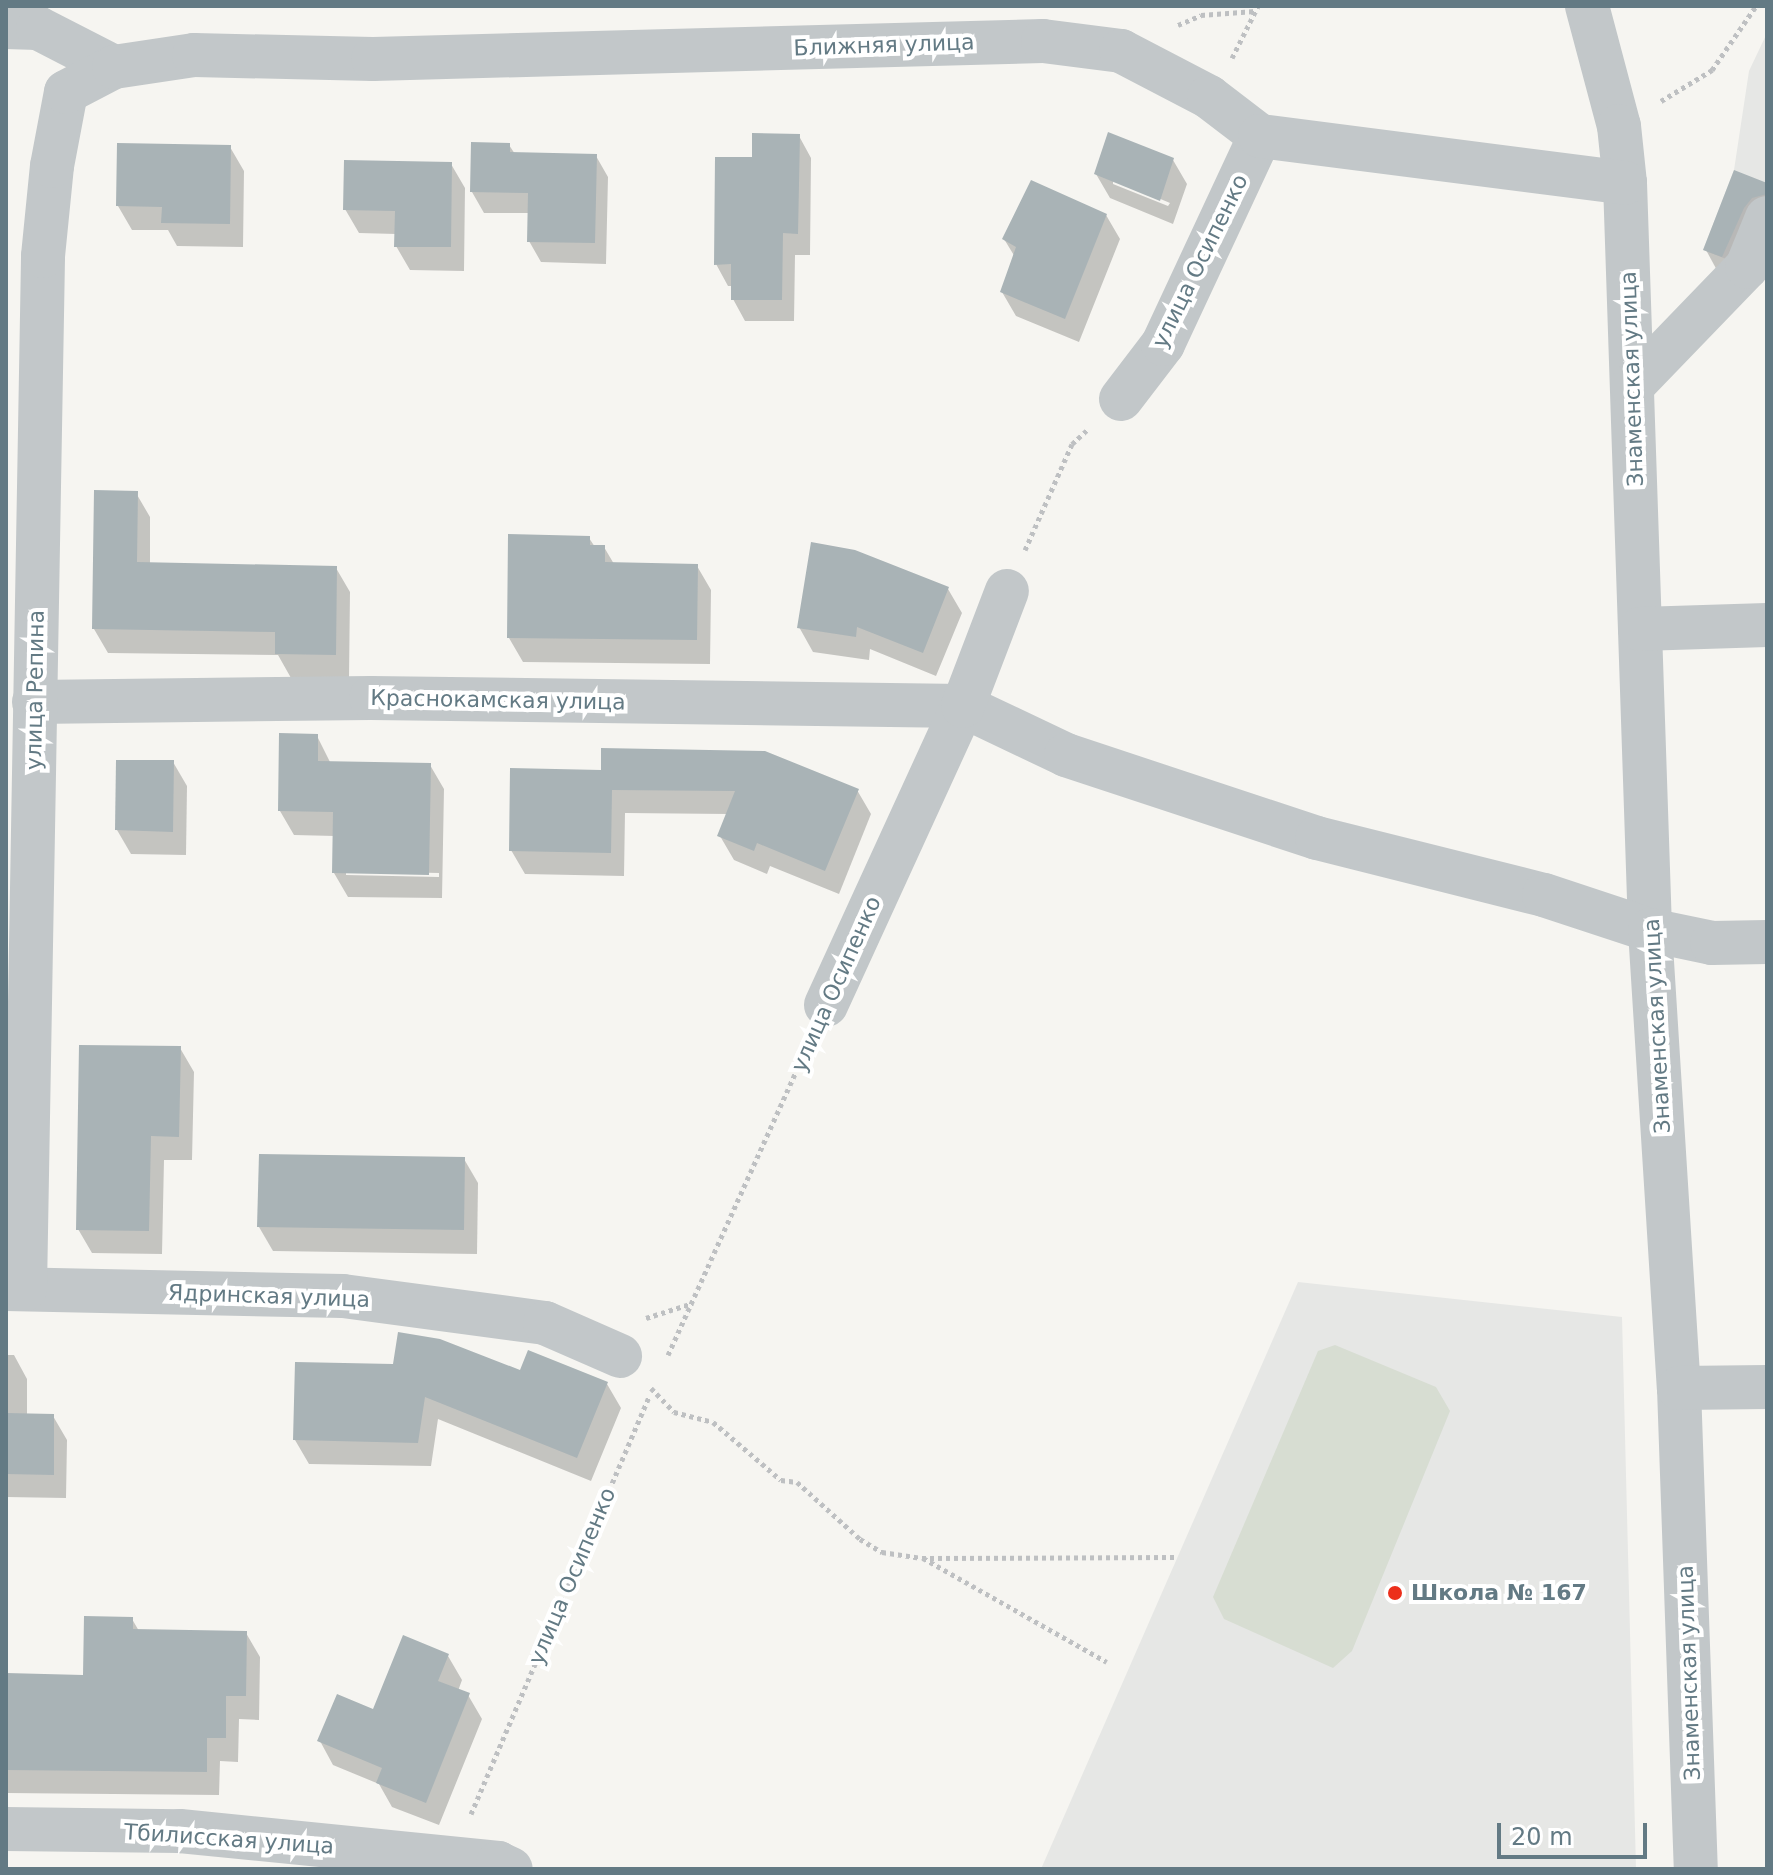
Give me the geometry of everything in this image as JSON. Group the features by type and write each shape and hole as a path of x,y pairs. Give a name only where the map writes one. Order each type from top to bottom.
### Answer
{"street":[{"name":"Знаменская улица","path":"1592,9 1619,126 1625,183 1650,930 1679,1388 1696,1869"},
{"path":"6,27 38,28 114,67"},
{"name":"Ближняя улица","path":"66,92 114,67 194,55 373,59 1043,41 1121,51 1209,97 1260,136"},
{"name":"улица Репина","path":"16,1289 35,886 34,702 43,256 52,166 66,92"},
{"path":"1260,136 1625,183"},
{"name":"улица Осипенко","path":"1121,399 1163,344 1260,136"},
{"path":"1632,386 1747,267 1767,218"},
{"name":"улица Осипенко","path":"826,1005 963,706 1007,591"},
{"path":"1640,629 1767,625"},
{"name":"Краснокамская улица","path":"34,702 371,698 963,706"},
{"path":"963,706 1066,755 1317,838 1544,895 1650,930 1712,943 1767,942"},
{"name":"Ядринская улица","path":"16,1289 343,1296 545,1323 620,1356"},
{"path":"1679,1388 1767,1387"},
{"name":"Тбилисская улица","path":"6,1829 180,1831 498,1863 511,1869"}],"path":[{"path":"1619,126 1712,70 1756,6"},
{"path":"1121,51 1201,15 1255,11"},
{"path":"1007,591 1072,444 1121,399"},
{"name":"улица Осипенко","path":"666,1360 826,1005"},
{"path":"620,1356 674,1412 713,1422 781,1480 797,1482 860,1539 882,1552 922,1558 1174,1557"},
{"name":"улица Осипенко","path":"452,1858 659,1375"},
{"path":"922,1558 1107,1662"}],"shaded area":[{"path":"1767,33 1767,275 1703,250 1734,170 1749,71"},
{"name":"Школа № 167","path":"1298,1282 1622,1317 1636,1869 1041,1869"},
{"path":"1335,1345 1436,1387 1450,1411 1352,1651 1333,1668 1224,1619 1213,1597 1318,1351"}],"building":[{"path":"1108,132 1174,158 1160,201 1094,174"},
{"path":"752,133 800,134 798,234 783,233 782,300 731,300 731,264 714,265 715,157 752,157"},
{"path":"471,142 510,143 510,152 597,154 595,243 527,242 528,193 470,192"},
{"path":"117,143 231,145 230,224 161,223 162,207 116,206"},
{"path":"344,160 452,162 451,247 394,247 395,211 343,210"},
{"path":"1734,170 1767,183 1767,194 1752,198 1744,208 1722,257 1703,250"},
{"path":"1031,180 1107,214 1065,319 1000,292 1016,247 1002,239"},
{"path":"94,490 138,491 137,562 337,566 336,655 275,654 275,632 92,629"},
{"path":"508,534 590,536 590,545 605,545 605,562 698,564 697,640 507,638"},
{"path":"811,542 855,550 949,587 923,653 857,627 856,637 797,628"},
{"path":"279,733 318,734 318,761 431,763 429,875 332,873 333,812 278,811"},
{"path":"601,748 765,751 859,789 825,871 757,843 754,851 717,836 735,791 612,790 611,853 509,851 510,768 601,770"},
{"path":"116,760 174,760 173,832 115,830"},
{"path":"79,1045 181,1046 179,1137 151,1136 149,1231 76,1230"},
{"path":"259,1154 465,1157 464,1230 257,1227"},
{"path":"398,1332 440,1339 520,1370 528,1350 608,1382 577,1458 425,1397 418,1443 293,1440 295,1362 393,1364"},
{"path":"6,1413 54,1414 54,1475 6,1474"},
{"path":"84,1616 133,1617 133,1629 247,1631 246,1696 226,1696 226,1738 207,1738 207,1772 6,1770 6,1673 83,1675"},
{"path":"403,1635 449,1654 438,1681 470,1693 426,1803 376,1783 382,1768 317,1741 337,1694 373,1709"}],"place":[{"name":"Школа № 167","path":"1395,1593"}]}
